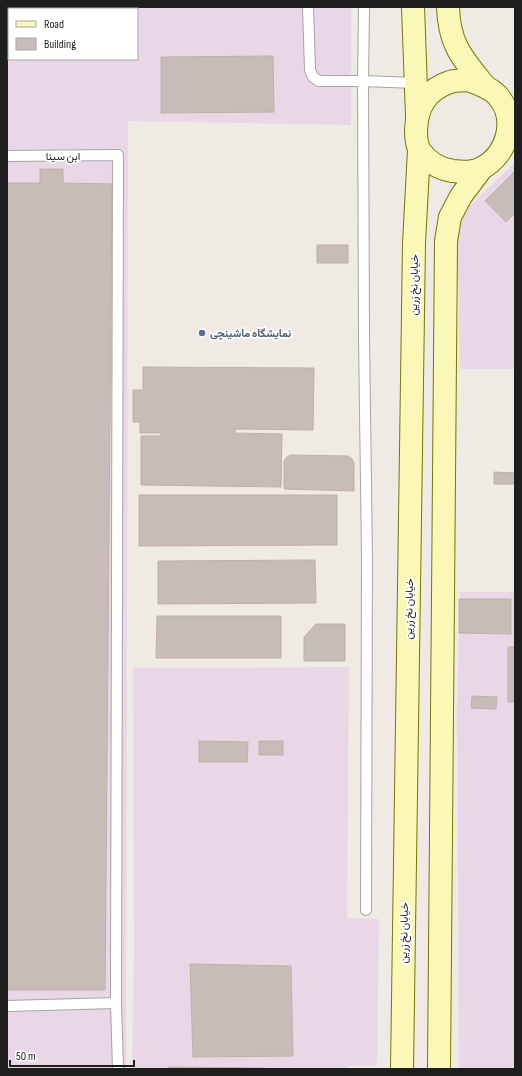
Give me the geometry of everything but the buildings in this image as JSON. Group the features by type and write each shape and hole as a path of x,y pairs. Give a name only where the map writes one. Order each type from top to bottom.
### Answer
{"street":[{"path":"414,7 417,116 416,134 419,150 432,164 448,170 465,172 482,168"},
{"path":"439,1069 446,241 450,217 461,196 482,168 496,158 510,144 510,111 498,96 484,85 457,48 451,32 448,7"},
{"path":"417,116 424,101 436,88 451,81 468,80 484,85"},
{"name":"خیابان نخ زرین","path":"402,1069 414,259 419,150"}],"lane":[{"path":"308,7 310,70 313,77 319,81 416,83"},
{"path":"364,7 364,336 367,557 366,910"},
{"name":"ابن سینا","path":"7,156 118,155 116,1003"},
{"path":"7,1006 116,1003 118,1069"}],"shaded area":[{"path":"7,7 351,7 351,125 128,121 126,1069 7,1069"},
{"path":"512,165 515,165 515,369 460,369 457,218"},
{"path":"460,592 515,592 515,1069 459,1069 457,707"},
{"path":"349,667 347,918 379,919 377,1066 348,1066 348,1069 132,1069 134,951 133,668"}],"place":[{"name":"نمایشگاه ماشینچی","path":"202,333"}]}
